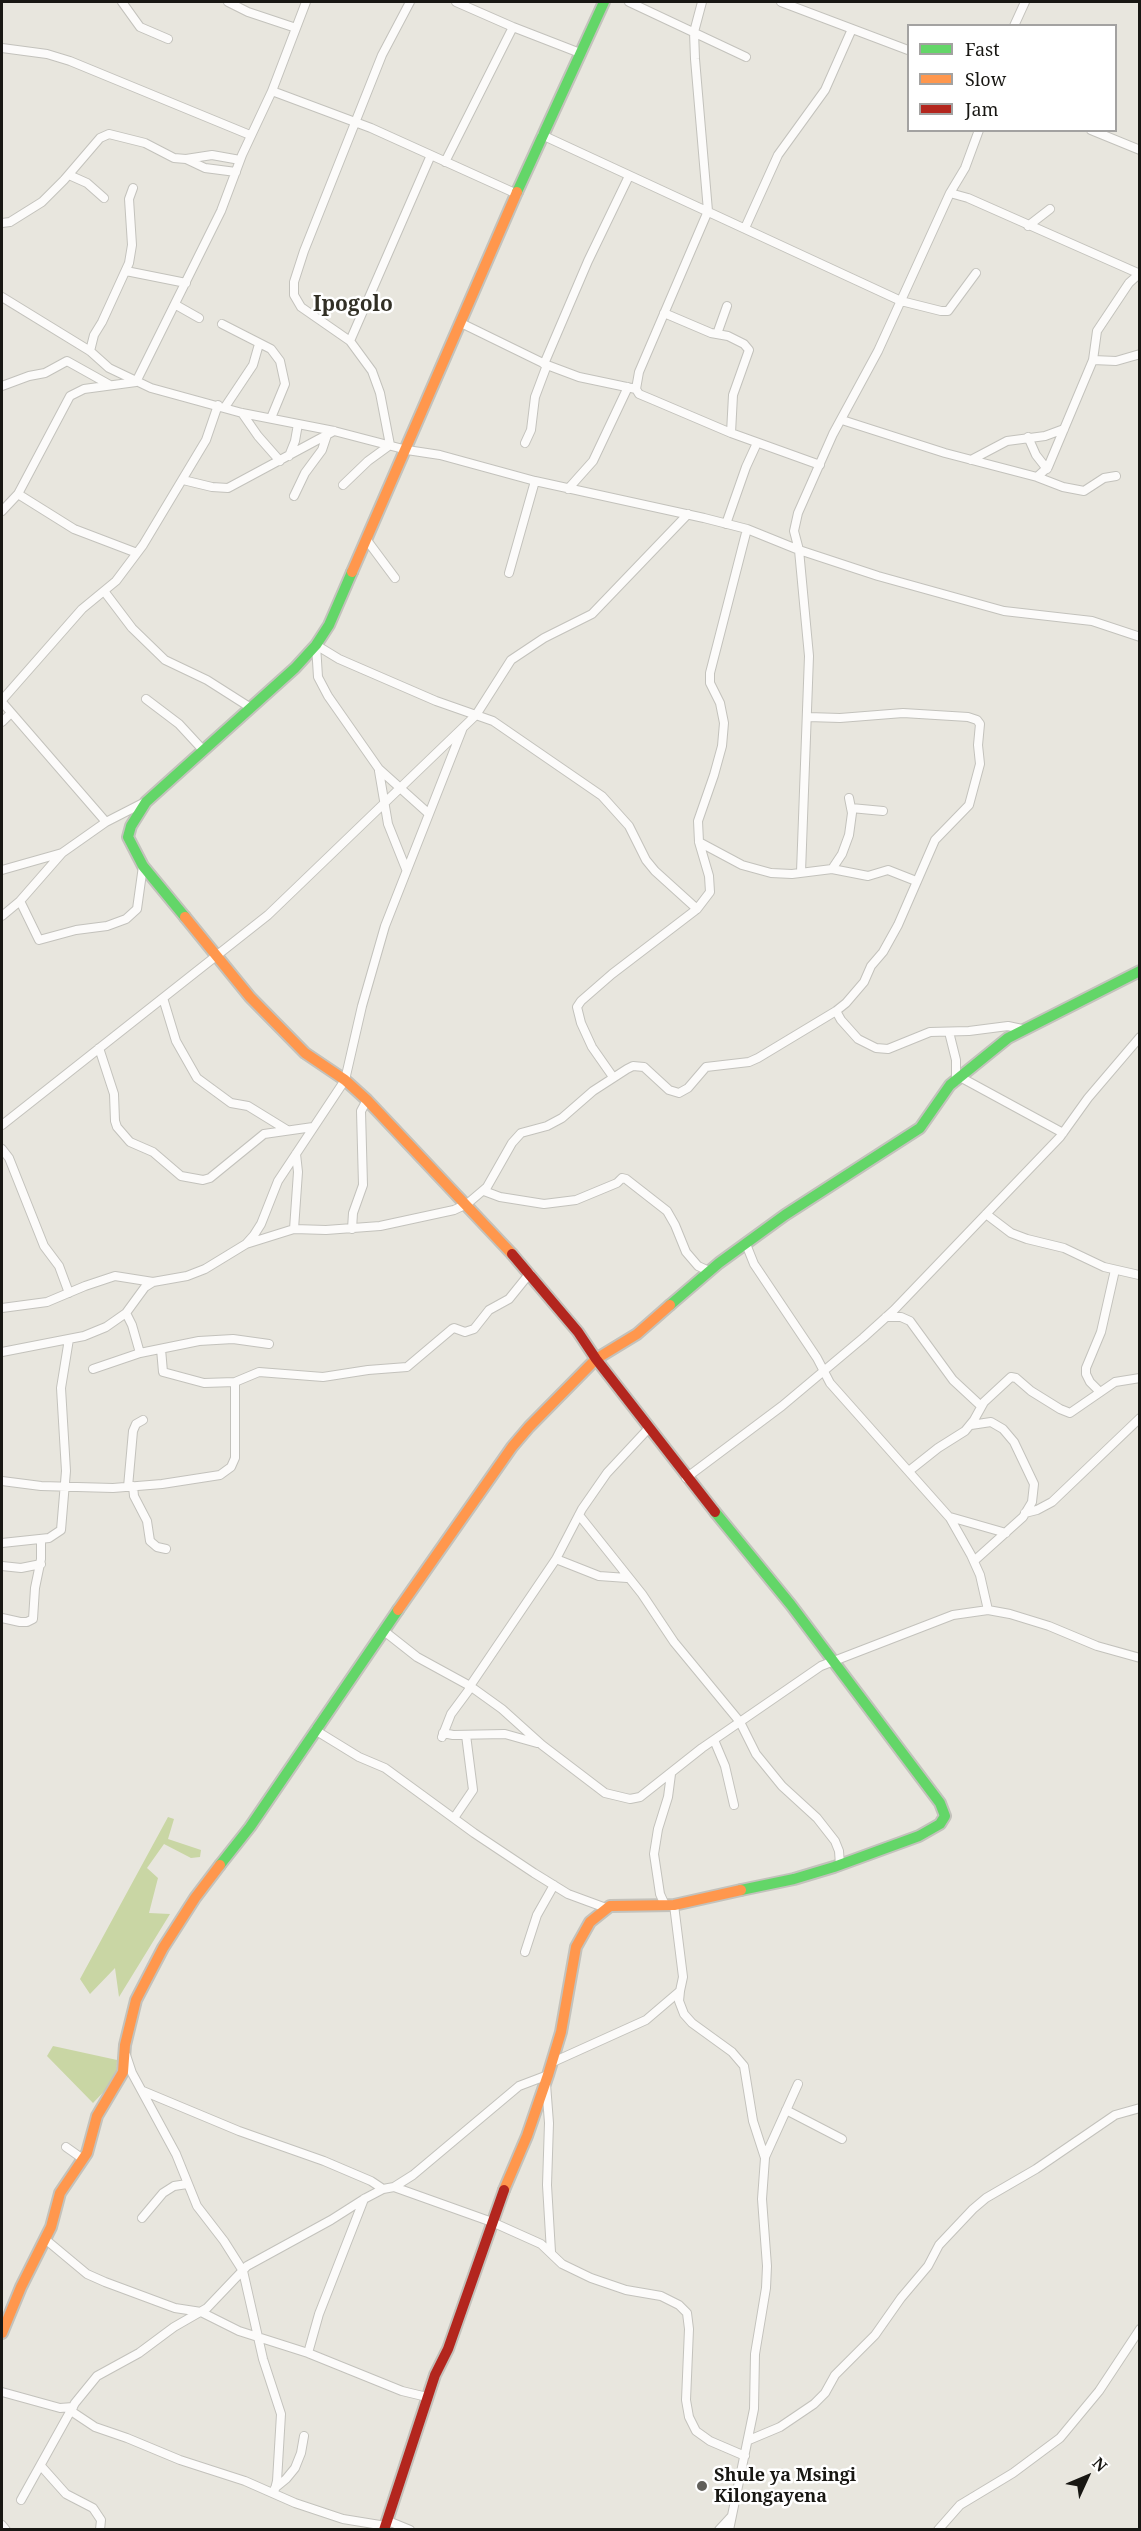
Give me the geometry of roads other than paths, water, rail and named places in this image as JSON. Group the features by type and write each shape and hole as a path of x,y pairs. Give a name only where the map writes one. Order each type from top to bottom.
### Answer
{"street":[{"path":"122,2 140,27 168,39"},
{"path":"228,2 248,12 296,28"},
{"path":"136,382 221,211 250,135 272,91 306,2"},
{"path":"390,445 372,371 350,341 296,302 294,282 304,251 382,55 410,2"},
{"path":"456,2 580,53"},
{"path":"2,916 20,901 62,853 106,822 146,802 295,668 316,645 329,625 542,135 604,2"},
{"path":"629,2 746,57"},
{"path":"568,489 593,461 632,388 708,211 696,83 694,33 702,2"},
{"path":"781,2 907,49"},
{"path":"1015,24 1025,2"},
{"path":"445,162 513,27"},
{"path":"745,228 778,155 825,90 852,29"},
{"path":"2,48 47,54 70,61 250,135"},
{"path":"272,91 355,122 517,194"},
{"path":"801,872 808,717 808,636 799,550 794,531 798,513 901,301 950,192 965,168 978,132"},
{"path":"1096,132 1140,150"},
{"path":"2,223 10,222 42,202 69,175 100,138 109,134 145,143 174,158 186,159 212,155 240,160"},
{"path":"542,135 901,301 948,311 976,273"},
{"path":"350,341 431,155"},
{"path":"186,159 205,168 236,172"},
{"path":"69,175 87,183 104,198"},
{"path":"525,443 531,430 535,397 545,364 588,261 629,176"},
{"path":"90,351 94,335 126,271 132,244 129,199 133,188"},
{"path":"950,192 978,202 1139,274 1129,283 1097,331 1094,360 1047,469 1037,477"},
{"path":"1028,226 1050,208"},
{"path":"126,271 186,283"},
{"path":"2,297 90,351 109,368 136,382 242,413 298,423 330,433 407,450 440,455 568,489 747,529 799,550 878,576 1004,611 1092,621 1140,637"},
{"path":"176,305 199,318"},
{"path":"717,334 727,306"},
{"path":"664,313 717,334 739,340 749,351 733,395 730,433"},
{"path":"461,323 545,364 579,377 632,388 639,394 730,433 820,465"},
{"path":"222,324 276,353 285,377 283,394 271,418"},
{"path":"106,822 10,714 2,701 82,609 116,581 137,554 206,440 222,406 253,365 259,344"},
{"path":"1094,360 1116,361 1140,354"},
{"path":"2,386 45,373 65,361 75,364 110,385"},
{"path":"2,511 18,494 70,396 84,389 136,382"},
{"path":"242,413 258,436 280,460"},
{"path":"842,420 1064,487 1084,491 1104,478 1116,476"},
{"path":"289,456 295,441 298,423"},
{"path":"971,460 1007,441 1045,436 1064,429"},
{"path":"183,480 212,487 228,488 330,433"},
{"path":"294,495 330,433"},
{"path":"1028,437 1036,455 1047,469"},
{"path":"726,524 757,442"},
{"path":"343,485 368,460 390,445"},
{"path":"509,573 535,481"},
{"path":"18,494 74,530 137,554"},
{"path":"2,1125 268,915 476,715 511,660 544,638 592,614 688,514"},
{"path":"613,1077 592,1047 581,1023 577,1007 580,1001 612,974 697,909 706,899 711,885 699,842 698,821 717,765 722,746 724,723 722,711 710,682 710,673 747,529"},
{"path":"366,539 395,578"},
{"path":"104,591 132,628 165,660 207,680 251,708"},
{"path":"316,645 339,659 436,701 494,721 602,796 629,826 646,860 655,871 697,909"},
{"path":"316,645 321,684 379,769 428,813"},
{"path":"146,699 179,724 203,750"},
{"path":"2,1308 48,1302 115,1276 153,1282 188,1276 223,1259 246,1244 294,1229 352,1229 398,1224 454,1210 484,1191 494,1178 517,1136 526,1130 547,1126 562,1118 613,1077 633,1066 644,1067 669,1090 679,1093 688,1088 706,1067 749,1062 836,1011 864,982 871,966 883,952 903,915 934,840 969,805 981,764 978,745 980,724 977,720 903,713 840,718 808,717"},
{"path":"2,722 10,714"},
{"path":"246,1244 261,1224 278,1181 345,1080 375,956 406,869 462,729"},
{"path":"379,769 387,824 406,869"},
{"path":"832,869 842,854 849,835 851,808 849,798"},
{"path":"146,802 128,835 143,866 250,997 305,1053 345,1080 367,1100 530,1273 578,1332 686,1478 786,1599 940,1803 945,1816 940,1824 919,1836 794,1879 670,1905 610,1906 590,1922 576,1947 566,2012 553,2062 492,2222 448,2349 427,2397 386,2526"},
{"path":"851,808 883,811"},
{"path":"699,842 755,869 780,874 832,869 868,876 888,870 916,881"},
{"path":"2,870 62,853"},
{"path":"20,901 39,940 76,930 107,926 126,918 135,911 143,866"},
{"path":"2,2333 21,2287 45,2239 60,2193 83,2159 89,2147 97,2116 123,2072 125,2045 136,2000 163,1948 195,1898 250,1827 512,1447 540,1414 596,1359 637,1334 709,1271 784,1215 892,1149 920,1128 950,1085 1022,1029 1140,971"},
{"path":"163,998 176,1041 197,1078 231,1102 248,1106 288,1131"},
{"path":"836,1011 851,1034 876,1048 888,1049 906,1044 927,1032 969,1031 1008,1026 1022,1029"},
{"path":"949,1032 958,1079"},
{"path":"686,1478 782,1406 886,1317 1063,1133 1088,1098 1140,1037"},
{"path":"99,1048 114,1094 114,1118 117,1127 133,1144 153,1152 181,1176 203,1180 210,1178 256,1137 313,1127"},
{"path":"958,1079 1063,1133"},
{"path":"352,1229 353,1213 363,1185 360,1157 361,1111 367,1100"},
{"path":"2,1149 9,1158 44,1246 59,1266 69,1293"},
{"path":"294,1229 298,1172 296,1154"},
{"path":"484,1191 500,1197 544,1204 576,1200 617,1183 622,1178 626,1179 667,1211 686,1252 698,1266 709,1271"},
{"path":"986,1214 1011,1233 1064,1248 1115,1270 1138,1275"},
{"path":"746,1244 754,1264 802,1334 830,1383 849,1407 949,1516 974,1561 986,1593 988,1610"},
{"path":"1100,1392 1086,1374 1086,1368 1101,1332 1115,1270"},
{"path":"161,1349 163,1372 204,1383 235,1382 259,1372 334,1377 411,1365 452,1329 465,1332 474,1329 489,1310 509,1299 530,1273"},
{"path":"2,1352 69,1339 106,1327 126,1313 145,1287 153,1282"},
{"path":"126,1313 140,1353"},
{"path":"886,1317 901,1317 915,1326 953,1380 981,1406"},
{"path":"2,1543 54,1537 61,1530 66,1471 61,1388 63,1364 69,1339"},
{"path":"93,1369 140,1353 212,1339 269,1344"},
{"path":"909,1471 971,1425 981,1406 1014,1377 1059,1409 1070,1413 1115,1382 1140,1378"},
{"path":"2,1481 65,1486 130,1486 196,1479 225,1472 235,1458 235,1382"},
{"path":"1025,1513 1052,1502 1140,1418"},
{"path":"143,1420 136,1424 133,1431 130,1486 147,1521 150,1541 157,1547 166,1549"},
{"path":"971,1425 991,1422 1003,1429 1014,1442 1034,1484 1032,1502 1025,1513 974,1561"},
{"path":"542,1745 505,1734 442,1735 451,1714 556,1559 579,1515 608,1473 648,1429"},
{"path":"579,1515 642,1594 674,1642 740,1722 756,1754 782,1786 817,1818 835,1840 840,1865"},
{"path":"949,1516 1006,1533"},
{"path":"2,1618 20,1622 33,1618 41,1539"},
{"path":"556,1559 599,1576 627,1578"},
{"path":"2,1566 21,1568 40,1564"},
{"path":"384,1631 430,1666 471,1687 502,1709 542,1745 605,1792 622,1798 640,1797 714,1740 812,1671 832,1661 953,1615 988,1610 1010,1614 1048,1626 1097,1646 1140,1658"},
{"path":"315,1730 359,1757 385,1768 496,1849 554,1885 581,1900 606,1908"},
{"path":"454,1818 473,1790 466,1735"},
{"path":"714,1740 725,1766 734,1805"},
{"path":"671,1774 668,1797 658,1829 654,1854 660,1894 670,1905 682,1969 680,2001 692,2024 732,2052 744,2066 753,2121 765,2158"},
{"path":"525,1952 537,1916 554,1885"},
{"path":"553,2062 646,2020 680,1991"},
{"path":"125,2054 176,2154 202,2215 224,2241 243,2271 265,2366 281,2414 275,2491"},
{"path":"21,2500 72,2409 97,2376 133,2356 201,2312 243,2271 364,2199 383,2189 394,2187 413,2175 519,2086 547,2079"},
{"path":"547,2079 549,2108 547,2185 551,2253"},
{"path":"729,2529 754,2409 757,2343 766,2288 767,2266 762,2199 765,2158 798,2084"},
{"path":"143,2091 239,2131 318,2159 371,2181 383,2189"},
{"path":"749,2440 780,2427 814,2404 825,2393 835,2375 875,2335 901,2298 928,2266 939,2245 973,2209 986,2198 1036,2169 1115,2115 1140,2108"},
{"path":"786,2110 842,2139"},
{"path":"66,2147 83,2159"},
{"path":"142,2218 164,2193 174,2186 187,2184"},
{"path":"394,2187 492,2222 541,2244 562,2264 591,2278 626,2290 671,2299 683,2308 688,2316 689,2329 686,2400 689,2417 696,2431 710,2441 745,2456"},
{"path":"308,2353 319,2314 364,2199"},
{"path":"45,2239 87,2274 175,2308 201,2312 222,2324 308,2353 402,2391 427,2397"},
{"path":"938,2529 960,2505 1013,2474 1060,2438 1100,2391 1140,2329"},
{"path":"2,2392 72,2409 94,2427 180,2460 275,2491 323,2513 410,2529"},
{"path":"275,2491 295,2468 304,2436"},
{"path":"41,2466 66,2494 93,2508 101,2520 100,2529"},
{"path":"719,2529 732,2516"},
{"path":"2,2525 6,2529"}],"place":[{"name":"Shule ya Msingi Kilongayena","path":"702,2486"}],"district":[{"name":"Ipogolo","path":"353,305"}]}
